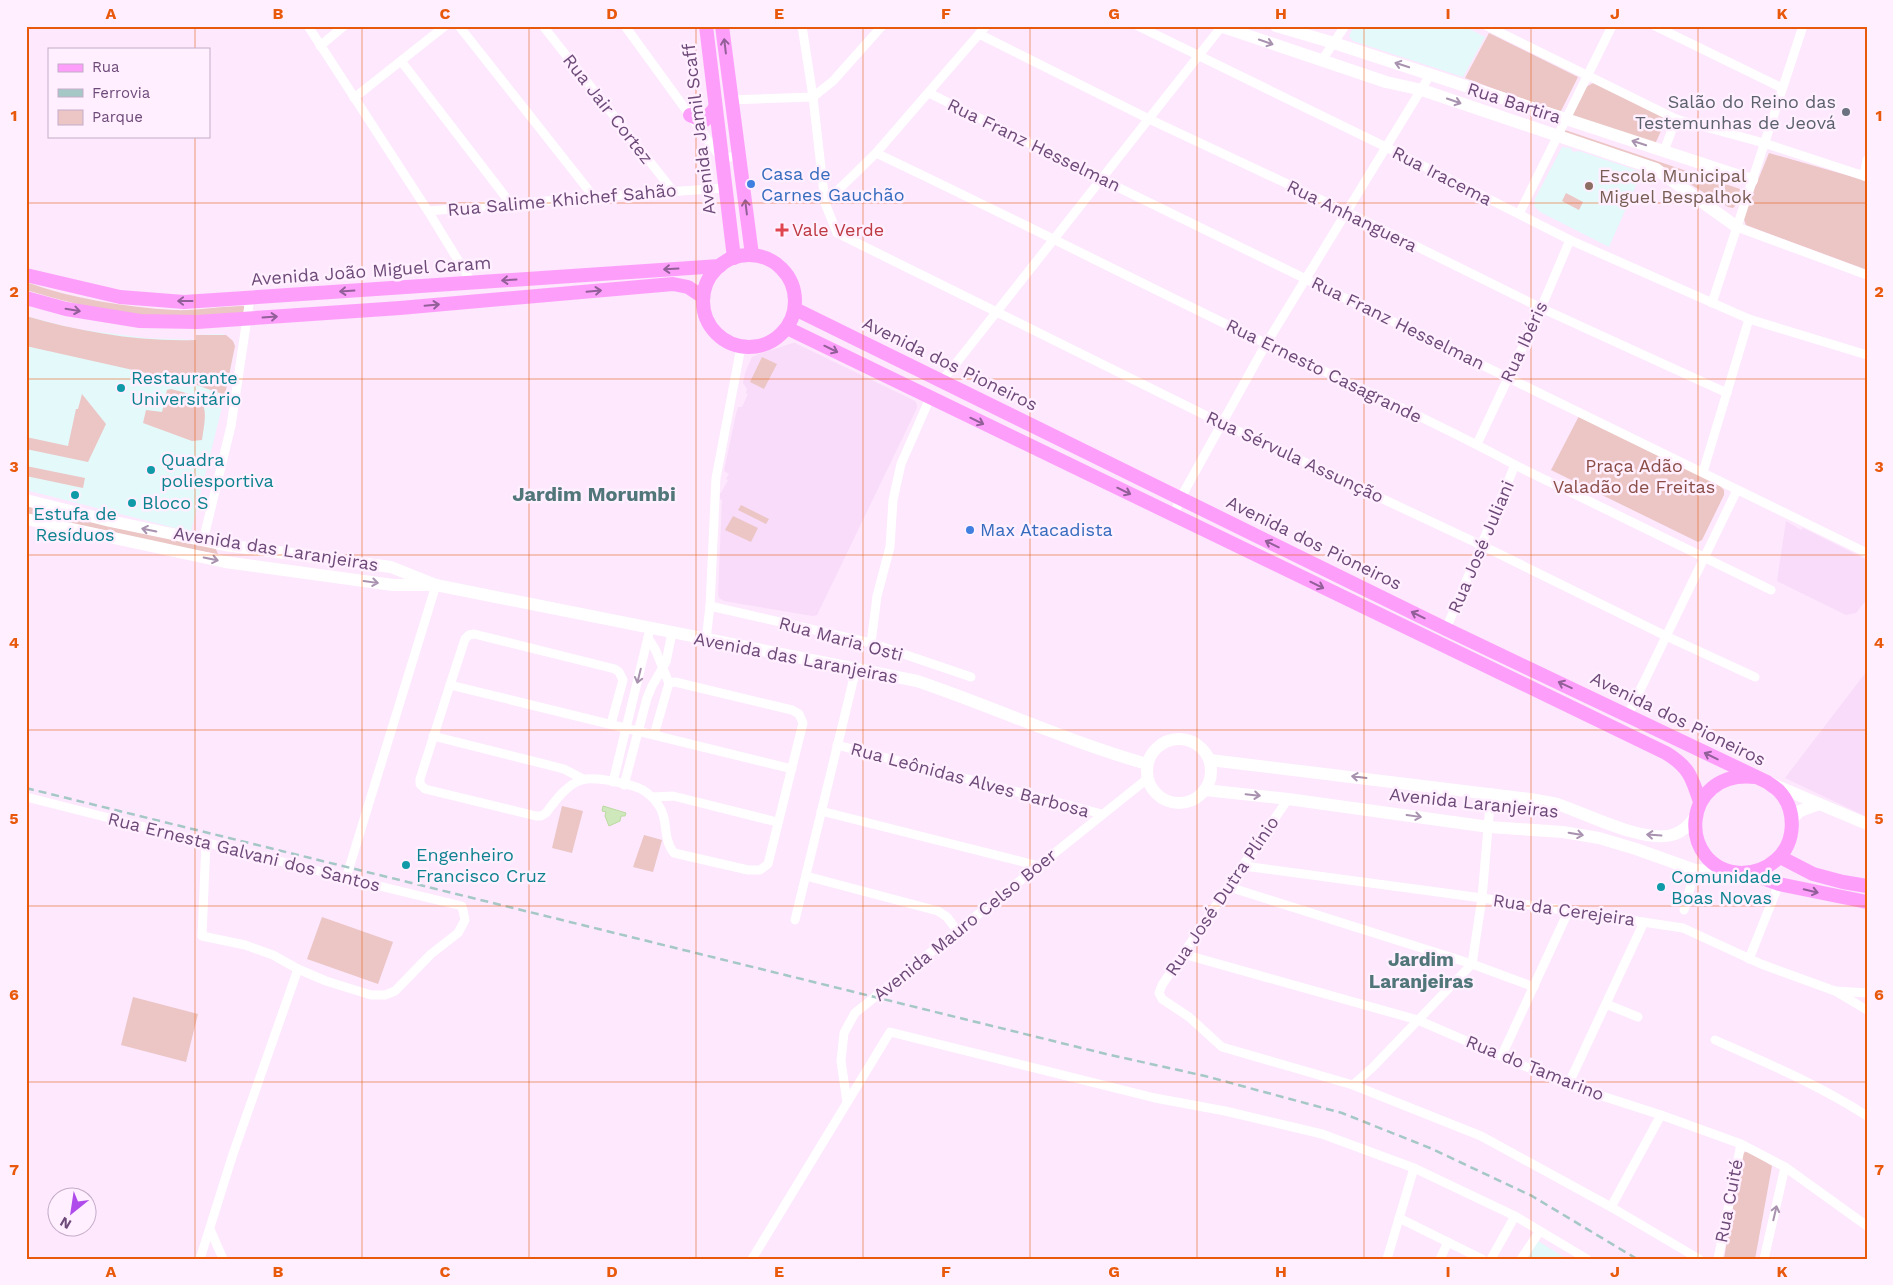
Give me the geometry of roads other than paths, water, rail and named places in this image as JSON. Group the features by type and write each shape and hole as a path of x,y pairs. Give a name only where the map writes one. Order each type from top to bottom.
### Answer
{"main road":[{"name":"Avenida Jamil Scaff","path":"706,26 734,258"},
{"name":"Avenida Jamil Scaff","path":"722,26 752,255"},
{"path":"690,115 705,120 710,117 715,108"},
{"path":"752,255 769,260 783,270 793,285 796,297 795,309 787,328 777,339 764,345 741,347 724,340 715,332 706,315 704,297 710,277 720,266 734,258 752,255"},
{"name":"Avenida João Miguel Caram","path":"26,275 120,297 184,302 720,266"},
{"path":"26,298 66,309 140,321 197,322 410,307 673,284 688,287 704,297"},
{"name":"Avenida dos Pioneiros","path":"795,309 1446,629 1761,780"},
{"name":"Avenida dos Pioneiros","path":"787,328 1666,753 1682,763 1694,784 1700,802"},
{"path":"1742,776 1761,780 1779,792 1788,804 1792,819 1792,833 1788,846 1780,857 1770,865 1759,870 1741,873 1717,865 1704,852 1698,841 1695,817 1700,802 1708,791 1718,783 1730,778 1742,776"},
{"path":"1780,857 1813,874 1867,886"},
{"name":"Avenida Laranjeiras","path":"1741,873 1779,884 1867,902"}],"street":[{"path":"308,26 428,211 472,283"},
{"path":"320,46 344,26"},
{"path":"354,98 446,26"},
{"path":"458,26 594,197"},
{"name":"Rua Jair Cortez","path":"543,26 673,191"},
{"path":"626,26 721,158 740,156"},
{"path":"802,26 813,97 825,202"},
{"path":"731,100 813,97 833,81 882,26"},
{"path":"825,202 876,153 986,26"},
{"name":"Rua Iracema","path":"1138,26 1386,147 1570,240 1748,319 1867,356"},
{"path":"942,381 1221,26"},
{"name":"Rua Bartira","path":"1221,26 1386,82 1422,90 1656,169 1737,228"},
{"name":"Rua Bartira","path":"1276,26 1334,43 1752,180"},
{"path":"1322,60 1345,26"},
{"path":"1487,26 1676,119 1764,143 1865,176 1867,160"},
{"path":"1519,214 1612,26"},
{"path":"1655,26 1782,88"},
{"path":"1712,303 1803,26"},
{"name":"Rua Anhanguera","path":"979,34 1149,120 1347,212 1540,308 1727,393"},
{"path":"401,61 511,204"},
{"path":"1174,516 1180,499 1266,344 1430,75"},
{"name":"Rua Franz Hesselman","path":"929,93 1867,553"},
{"path":"1664,151 1676,119"},
{"name":"Rua Ernesto Casagrande","path":"876,153 1055,238 1266,344 1477,444 1515,465 1771,590"},
{"name":"Rua Salime Khichef Sahão","path":"428,211 725,188"},
{"name":"Rua Sérvula Assunção","path":"825,202 838,232 1223,424 1481,545 1666,636 1755,677"},
{"path":"1737,228 1867,275"},
{"name":"Rua Ibéris","path":"1477,444 1570,240"},
{"path":"203,541 231,426 250,298"},
{"path":"1703,472 1748,319"},
{"path":"706,640 710,606 716,478 741,347"},
{"path":"870,644 877,596 890,547 893,500 901,464 930,398"},
{"name":"Rua José Juliani","path":"1446,629 1515,465"},
{"path":"1628,715 1738,490"},
{"name":"Avenida das Laranjeiras","path":"26,500 110,521 203,541 391,567 436,585 649,634 672,633 925,684 1117,756 1147,764"},
{"name":"Avenida das Laranjeiras","path":"26,519 225,562 393,585 436,585"},
{"path":"346,878 436,585"},
{"name":"Rua Maria Osti","path":"710,606 870,644 971,677"},
{"path":"624,785 647,698 652,686 663,670 672,633"},
{"path":"611,724 623,680 616,669 474,634 469,635 465,639 433,736 420,778 420,784 425,789 541,816 546,813 571,785 583,779 598,778 641,789 652,797 663,812 669,846 674,853 748,870 760,870 768,864 777,822 792,769 803,723 799,714 792,710 675,682 669,683"},
{"path":"649,634 669,683 654,735"},
{"path":"613,782 649,634"},
{"path":"795,920 856,669"},
{"path":"450,685 792,769"},
{"path":"634,694 647,698"},
{"path":"433,736 564,769 583,779"},
{"path":"1177,738 1197,744 1210,760 1210,779 1205,790 1197,798 1188,802 1168,801 1155,792 1147,779 1147,764 1151,754 1167,740 1177,738"},
{"name":"Rua Leônidas Alves Barbosa","path":"837,746 1102,814"},
{"name":"Avenida Laranjeiras","path":"1210,760 1491,793 1558,804 1635,833 1650,836 1675,835 1686,828 1695,817"},
{"name":"Avenida Mauro Celso Boer","path":"847,1102 841,1061 844,1033 854,1013 958,932 1147,779"},
{"name":"Avenida dos Pioneiros","path":"1761,780 1867,824"},
{"name":"Avenida Laranjeiras","path":"1205,790 1288,799 1489,827 1563,832 1600,838 1636,848 1696,870 1741,873"},
{"path":"1491,793 1482,898 1472,964 1353,1085 1481,1136 1611,1207 1699,1259"},
{"path":"652,797 673,796 777,822"},
{"name":"Rua Ernesta Galvani dos Santos","path":"26,797 462,906 465,920 458,932 431,954 395,991 385,995 371,995 326,981 298,969"},
{"name":"Rua José Dutra Plínio","path":"1288,799 1162,985 1159,994 1162,999 1189,1017 1222,1047 1353,1085"},
{"path":"1792,819 1800,811 1819,804"},
{"path":"821,811 1039,866"},
{"path":"200,1259 233,1154 298,969 273,955 245,945 202,936 206,842"},
{"name":"Rua da Cerejeira","path":"1244,866 1482,898 1683,928 1749,959 1835,991 1867,1010"},
{"path":"1684,910 1696,870"},
{"path":"806,876 938,911 947,917 958,932"},
{"path":"1749,959 1779,884"},
{"path":"1229,887 1472,964 1534,987"},
{"path":"1502,1055 1568,912"},
{"path":"1568,1085 1644,922"},
{"name":"Rua do Tamarino","path":"1183,954 1418,1020 1568,1085 1661,1115 1741,1144 1785,1167 1867,1226"},
{"path":"1835,991 1867,993"},
{"path":"1606,1004 1638,1016"},
{"path":"752,1259 890,1032 1155,1098 1225,1111 1322,1134 1414,1168 1515,1216 1587,1259"},
{"path":"1715,1040 1795,1075 1867,1116"},
{"path":"1611,1207 1661,1115"},
{"name":"Rua Cuité","path":"1718,1259 1741,1144"},
{"path":"1764,1259 1785,1167"},
{"path":"1387,1259 1414,1168"},
{"path":"1491,1259 1515,1216"},
{"path":"1398,1218 1482,1259"},
{"path":"210,1229 223,1259"},
{"path":"1521,1259 1540,1231"},
{"path":"1440,1259 1448,1242"}],"railway":[{"path":"26,788 1106,1054 1205,1076 1342,1113 1430,1148 1532,1196 1637,1259"}],"place":[{"name":"Salão do Reino das Testemunhas de Jeová","path":"1846,112"},
{"name":"Casa de Carnes Gauchão","path":"751,184"},
{"name":"Escola Municipal Miguel Bespalhok","path":"1589,186"},
{"name":"Vale Verde","path":"782,230"},
{"name":"Restaurante Universitário","path":"121,388"},
{"name":"Quadra poliesportiva","path":"151,470"},
{"name":"Estufa de Resíduos","path":"75,495"},
{"name":"Bloco S","path":"132,503"},
{"name":"Max Atacadista","path":"970,530"},
{"name":"Engenheiro Francisco Cruz","path":"406,865"},
{"name":"Comunidade Boas Novas","path":"1661,887"}],"district":[{"name":"Jardim Morumbi","path":"594,494"},
{"name":"Jardim Laranjeiras","path":"1421,970"}],"park label":[{"name":"Praça Adão Valadão de Freitas","path":"1634,476"}]}
